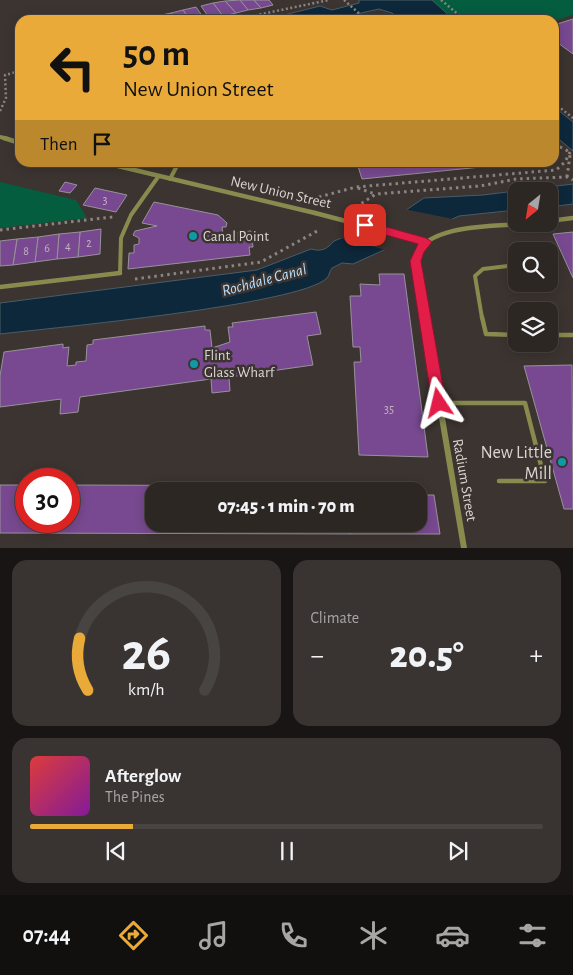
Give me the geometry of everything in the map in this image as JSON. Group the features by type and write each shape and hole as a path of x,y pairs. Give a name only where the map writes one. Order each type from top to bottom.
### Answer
{"street":[{"path":"0,137 15,142"},
{"name":"New Union Street","path":"121,167 285,205 426,242"},
{"path":"558,220 573,218"},
{"path":"426,242 462,231 508,226"},
{"name":"Radium Street","path":"426,242 419,251 415,261 464,548"},
{"path":"0,287 120,273"}],"lane":[{"path":"170,179 176,167"},
{"path":"120,273 121,238 131,215 158,176"},
{"path":"508,266 483,269 475,276 474,280 486,334 508,334"},
{"path":"558,335 573,335"},
{"path":"439,403 525,403 545,481 499,480"}],"path":[{"path":"257,15 329,0"},
{"path":"345,0 361,15"},
{"path":"441,0 459,15"},
{"path":"0,111 6,98 5,75 15,72"},
{"path":"559,106 573,118"},
{"path":"559,146 570,152"},
{"path":"285,205 356,187 556,170 565,162 570,152"},
{"path":"567,177 570,152"},
{"path":"512,174 516,179"},
{"path":"356,187 376,194 480,186 516,179 567,177 573,180"},
{"path":"353,209 376,194"},
{"path":"0,230 131,215"},
{"path":"134,279 261,262 323,228"}],"green space":[{"path":"432,0 573,0 573,15 559,19 559,15 448,15"},
{"path":"0,182 76,200 87,218 0,228"}],"water":[{"path":"359,0 432,0 448,15 395,15 379,9 352,15 284,15 320,6 332,10 359,3"},
{"path":"559,111 573,122 573,151 559,139"},
{"path":"573,184 573,204 558,206 558,186"},
{"name":"Rochdale Canal","path":"508,192 508,211 459,216 353,264 342,263 332,268 327,278 307,288 272,297 172,314 0,334 0,303 257,270 311,249 324,249 334,241 400,214 424,198"}],"pier":[{"path":"404,209 458,220 386,250 336,237"}],"building":[{"path":"240,0 254,0 261,8 248,10"},
{"path":"240,0 248,10 236,13 225,1"},
{"path":"254,0 269,0 273,5 261,8"},
{"path":"225,1 236,13 222,15 213,3"},
{"path":"213,3 222,15 207,15 201,6"},
{"path":"196,7 202,15 186,15 183,10"},
{"path":"183,10 186,15 172,15 171,13"},
{"path":"573,19 573,54 559,44 559,23"},
{"path":"358,167 481,167 362,179"},
{"path":"65,182 77,185 70,193 59,191"},
{"path":"95,188 127,195 116,212 83,205"},
{"name":"Canal Point","path":"154,202 218,215 227,223 226,227 222,227 223,234 251,231 253,247 249,247 250,255 128,269 129,253 134,253 134,245 139,244 139,238 133,235 135,231 157,226 142,223"},
{"path":"101,229 100,254 78,257 80,232"},
{"path":"80,232 78,257 57,259 59,234"},
{"path":"573,232 573,278 558,242 553,234"},
{"path":"59,234 57,259 35,262 38,237"},
{"path":"38,237 35,262 13,265 17,239"},
{"path":"17,239 13,265 0,266 0,241"},
{"path":"379,274 404,274 428,457 359,455 354,362 361,362 360,347 353,347 350,296 361,296 360,284 380,285"},
{"name":"Flint Glass Wharf","path":"316,312 321,334 307,336 313,365 229,377 230,391 212,393 211,379 80,397 78,412 60,414 61,399 0,407 0,376 4,352 63,344 63,348 69,347 67,366 76,365 76,362 86,361 87,345 93,344 93,340 205,326 205,330 210,330 212,348 230,342 228,327 233,327 232,323"},
{"name":"New Little Mill","path":"572,365 573,509 564,509 524,366"},
{"path":"0,485 15,485 15,533 80,533 80,485 145,485 145,532 350,532 350,534 0,533"},
{"path":"427,495 434,495 440,534 350,534 350,532 427,532"}],"place":[{"name":"Canal Point","path":"193,236"},
{"name":"Flint Glass Wharf","path":"194,364"},
{"name":"New Little Mill","path":"562,462"}],"route":[{"path":"365,225 415,237 426,242 419,251 415,261 439,403"}]}
